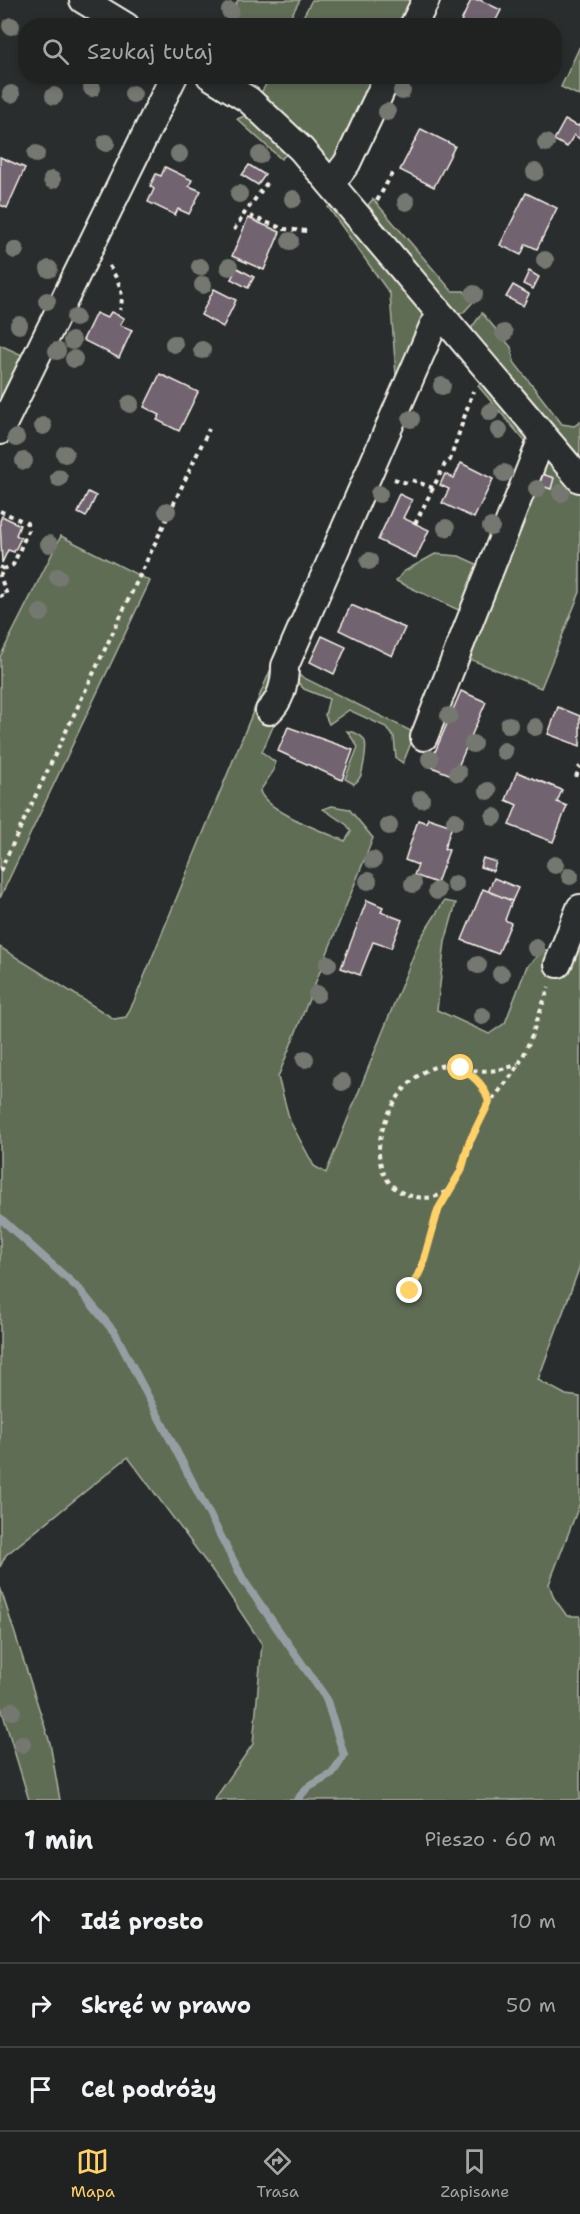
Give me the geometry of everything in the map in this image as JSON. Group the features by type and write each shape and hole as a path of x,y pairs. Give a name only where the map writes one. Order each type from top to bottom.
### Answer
{"street":[{"path":"83,0 113,18"},
{"path":"417,18 426,0"},
{"path":"0,431 170,84"},
{"path":"223,84 249,100 301,149 580,479"},
{"path":"331,184 347,164 384,84"},
{"path":"269,711 276,705 285,683 285,666 428,337 442,316"},
{"path":"424,737 543,436"},
{"path":"558,964 580,908"}],"path":[{"path":"376,203 394,170"},
{"path":"234,230 267,183"},
{"path":"244,214 268,221 284,229 307,231"},
{"path":"106,260 120,283 123,299 120,310"},
{"path":"415,524 445,464 450,460 474,390"},
{"path":"0,871 209,429"},
{"path":"412,480 433,488"},
{"path":"0,511 27,523 28,531 13,565 2,568 0,576 7,595 0,596"},
{"path":"576,777 580,766"},
{"path":"410,1291 422,1267 438,1210 461,1171 469,1143 489,1102 519,1064 558,964"},
{"path":"450,1188 433,1198 415,1198 398,1190 386,1178 380,1164 379,1146 383,1125 396,1101 412,1081 427,1070 446,1064 486,1073 501,1071 519,1064"},
{"path":"461,1068 478,1080 489,1102"}],"green space":[{"path":"238,0 300,0 290,18 229,18"},
{"path":"312,0 418,0 409,18 302,18"},
{"path":"580,46 580,96 561,87"},
{"path":"266,84 378,84 351,140 331,164 326,164 260,95"},
{"path":"249,114 290,151 281,159 237,119"},
{"path":"373,199 452,291 464,291 473,302 463,313 457,314 368,205"},
{"path":"335,203 430,312 264,718 275,722 262,752 275,762 274,770 260,791 265,799 297,820 345,841 351,832 347,825 323,809 332,806 349,809 373,838 278,1077 290,1121 314,1166 326,1173 420,939 444,901 456,903 445,942 437,1010 489,1034 505,1023 527,966 544,950 552,952 580,928 580,1266 538,1380 566,1395 580,1397 580,1503 549,1584 554,1598 567,1616 580,1616 580,1800 214,1800 253,1744 262,1644 220,1581 128,1457 6,1555 0,1567 0,947 114,1019 126,1017 135,999 264,685 394,384 396,375 390,294 328,207"},
{"path":"482,313 511,347 514,362 562,424 574,426 580,422 580,464 472,336 472,327"},
{"path":"0,345 29,358 0,414"},
{"path":"483,378 533,435 529,446 478,386"},
{"path":"546,455 580,494 580,592 541,688 462,656"},
{"path":"61,536 150,581 0,898 0,657"},
{"path":"435,554 459,556 483,567 465,613 396,581 403,572"},
{"path":"329,577 337,580 296,674 415,733 403,763 396,758 394,737 386,727 349,710 329,724 325,715 329,699 304,689 294,678"},
{"path":"347,731 354,732 363,738 366,746 361,774 354,784 345,779 358,747"},
{"path":"0,1587 50,1743 60,1800 29,1800 0,1704"}],"building":[{"path":"471,0 480,0 501,10 497,18 463,18"},
{"path":"565,120 578,126 580,124 580,139 574,135 567,147 554,140"},
{"path":"421,129 455,146 434,187 400,170"},
{"path":"0,157 25,168 7,208 0,205"},
{"path":"249,165 265,175 258,185 242,175"},
{"path":"165,167 192,180 189,186 201,191 189,214 178,209 175,215 148,202 154,189 150,186 156,174 161,176"},
{"path":"526,193 557,208 537,249 526,244 521,255 500,245"},
{"path":"248,218 280,232 264,270 232,256"},
{"path":"237,268 254,277 248,288 231,279"},
{"path":"529,271 539,277 533,289 523,284"},
{"path":"513,285 529,294 523,306 506,297"},
{"path":"214,289 236,300 223,327 201,315"},
{"path":"111,312 124,318 120,325 132,330 119,358 83,340 96,313 107,318"},
{"path":"160,374 198,392 179,431 157,420 160,415 144,407"},
{"path":"461,463 493,479 474,518 442,503 449,489 440,485 445,474 454,478"},
{"path":"539,473 554,478 551,489 536,484"},
{"path":"88,492 96,496 86,517 78,513"},
{"path":"399,494 412,500 403,518 429,530 416,558 378,540"},
{"path":"2,516 20,525 16,535 21,538 14,552 8,550 2,563 0,521"},
{"path":"351,605 405,628 392,656 339,630"},
{"path":"322,636 346,647 334,674 310,662"},
{"path":"461,691 486,702 454,776 429,766"},
{"path":"558,707 580,716 580,746 548,734"},
{"path":"288,727 353,750 342,780 278,751"},
{"path":"517,772 562,790 557,802 567,806 553,842 509,825 517,805 506,800"},
{"path":"428,818 452,826 444,849 449,850 437,883 414,875 418,865 405,860 418,820 427,823"},
{"path":"483,858 496,862 493,871 480,867"},
{"path":"494,878 518,888 512,901 488,892"},
{"path":"483,889 512,901 505,920 511,923 498,954 462,940"},
{"path":"367,900 383,907 381,912 402,920 391,948 373,942 360,975 341,968"}],"waterway":[{"path":"0,1218 79,1289 115,1333 244,1581 326,1698 344,1755 332,1774 307,1788 297,1800"}],"route":[{"path":"410,1291 422,1267 438,1210 461,1171 469,1143 489,1102 478,1080 461,1068"}]}
